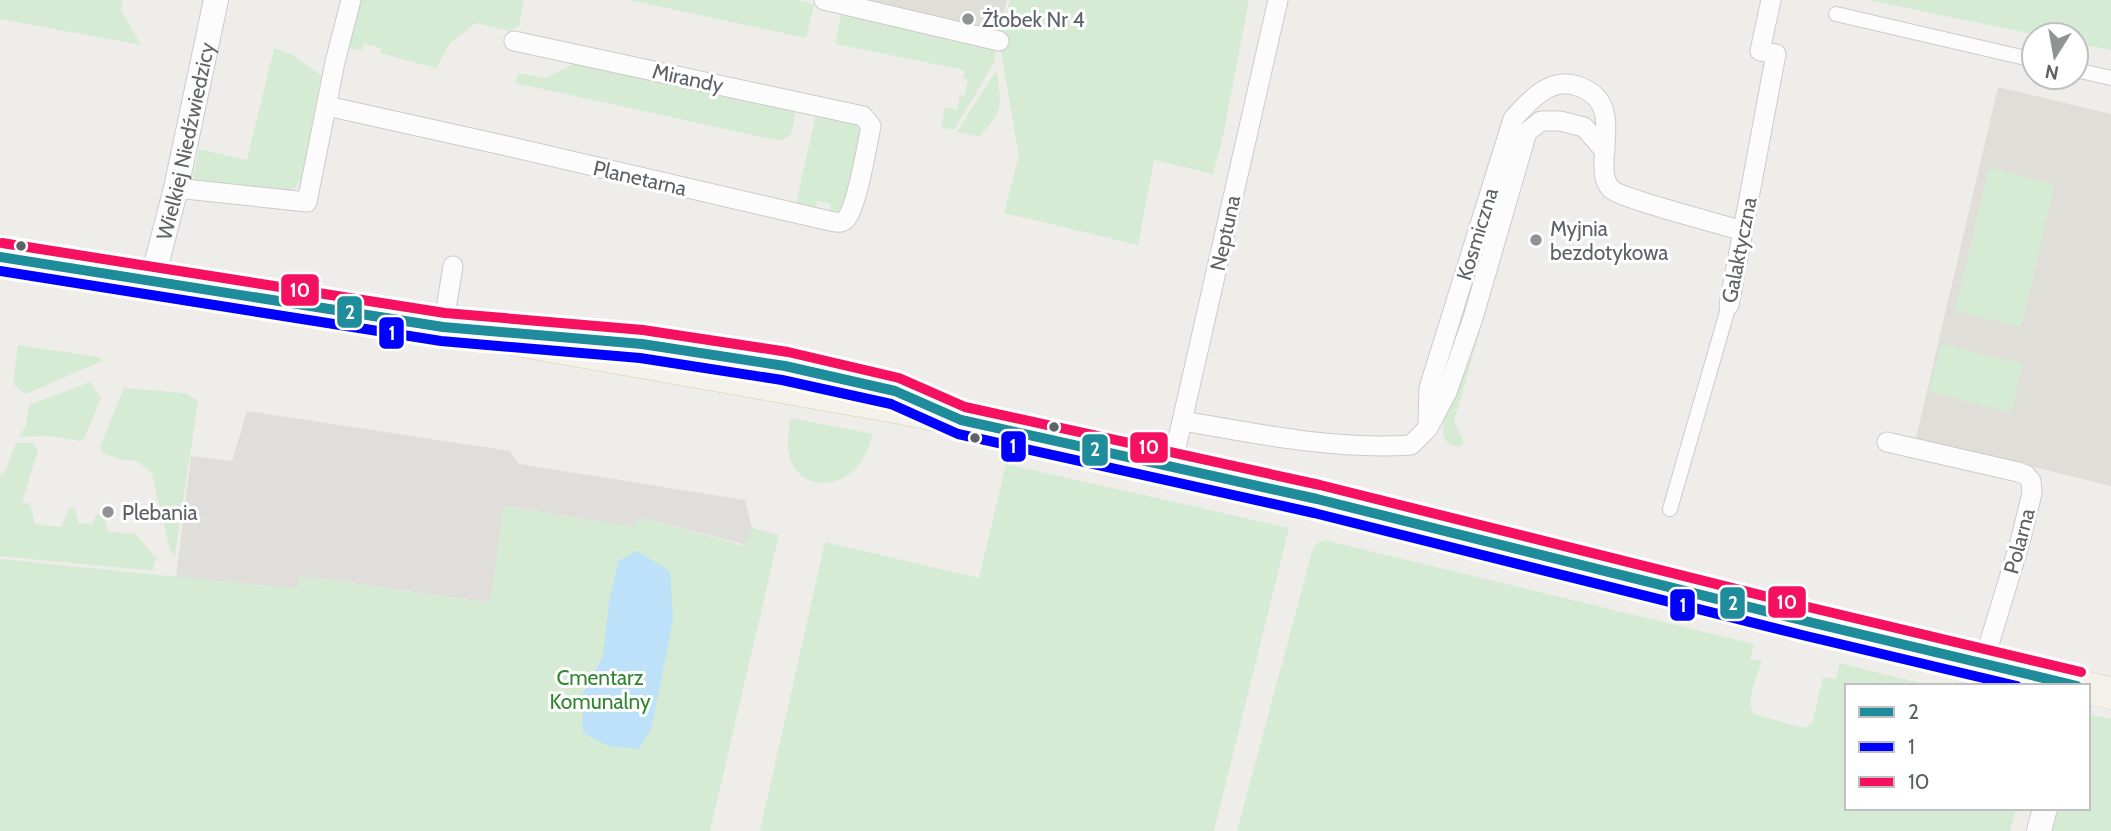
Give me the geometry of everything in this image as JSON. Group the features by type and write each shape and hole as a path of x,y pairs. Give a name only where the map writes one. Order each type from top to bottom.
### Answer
{"main road":[{"path":"0,257 443,327 961,420 1317,499 2068,684"},
{"path":"2090,689 2111,694"}],"street":[{"name":"Wielkiej Niedźwiedzicy","path":"152,281 176,188 216,0"},
{"path":"176,188 307,202 335,62 351,0"},
{"name":"Neptuna","path":"1172,465 1278,0"},
{"name":"Galaktyczna","path":"1670,509 1729,304 1776,54 1760,51 1771,0"},
{"path":"831,1 999,41"},
{"path":"1836,14 2020,57"},
{"name":"Mirandy","path":"513,41 863,116"},
{"path":"2090,73 2111,78"},
{"name":"Kosmiczna","path":"1428,428 1429,388 1513,119 1531,99 1566,82 1597,95 1605,108 1604,175 1612,190 1743,231"},
{"name":"Planetarna","path":"327,106 841,222 848,217 855,197 871,126 863,116"},
{"path":"1183,421 1297,440 1384,447 1411,445 1428,428 1447,392 1473,318 1527,132 1541,121 1560,121 1584,127 1605,151"},
{"path":"443,327 453,266"},
{"name":"Polarna","path":"1888,442 2018,472 2031,481 2020,542 1983,664"},
{"path":"2039,831 2044,810"}],"shaded area":[{"name":"Żłobek Nr 4","path":"872,0 1007,0 999,34 871,4"},
{"path":"1998,87 2111,114 2111,486 1916,438"},
{"path":"247,411 510,451 519,464 745,500 752,528 746,545 639,517 636,528 504,506 491,603 300,576 298,589 176,577 191,456 232,461"}],"green space":[{"path":"0,0 123,0 121,10 141,45 0,19"},
{"path":"357,0 524,0 519,26 510,31 476,23 450,43 436,68 380,53 381,48 364,44 362,50 347,48"},
{"path":"629,0 797,0 814,4 806,38"},
{"path":"1010,0 1249,0 1213,174 1154,160 1138,245 1004,213 1019,156 999,41"},
{"path":"1868,0 2111,0 2111,50 2090,46 2090,21 2020,21 2020,31"},
{"path":"841,15 990,44 995,51 995,61 954,130 941,127 945,107 957,110 960,95 964,96 968,80 963,78 964,70 835,44"},
{"path":"274,48 291,54 321,75 302,177 296,187 287,194 196,182 193,176 199,149 247,160"},
{"path":"577,62 796,110 791,135 780,141 515,83 518,73 547,78"},
{"path":"997,72 1000,101 993,120 979,137 957,132 993,75"},
{"path":"816,114 856,124 863,135 843,212 830,211 831,204 817,201 815,207 796,203"},
{"path":"1989,168 2055,184 2021,327 1955,311"},
{"path":"1521,188 1454,422 1463,440 1459,447 1445,440 1443,425"},
{"path":"1941,344 2023,364 2011,412 1929,392"},
{"path":"18,345 99,357 102,361 26,394 13,384"},
{"path":"90,382 101,398 83,441 47,436 19,437 26,425 29,405"},
{"path":"124,388 185,393 198,401 175,556 170,551 152,474 137,461 122,460 103,453 100,447"},
{"path":"791,418 873,434 862,461 849,474 833,482 815,482 800,474 789,456"},
{"path":"16,443 33,443 38,450 22,502 30,504 35,524 61,527 69,508 75,509 78,523 92,524 97,514 105,516 107,531 132,534 133,531 157,559 153,571 0,556 0,475 5,471"},
{"path":"1006,464 1289,528 1214,831 760,831 825,542 979,578"},
{"name":"Cmentarz Komunalny","path":"504,506 635,527 639,517 745,546 752,528 779,535 710,831 0,831 0,559 297,589 300,576 490,603"},
{"path":"1324,540 1754,644 1750,659 1762,661 1751,696 1751,709 1754,714 1803,728 1812,724 1823,677 1836,679 1840,663 1923,684 1845,684 1845,810 2015,810 2010,831 1237,831 1313,548"},
{"path":"2092,715 2111,719 2111,831 2049,831 2054,810 2090,810"}],"water":[{"path":"637,551 670,571 673,620 651,729 639,749 608,746 583,733 582,695 603,656 609,603 618,561"}],"transit line":[{"name":"10","path":"2,243 445,313 643,330 788,352 899,378 965,407 1320,485 2081,672"},
{"name":"2","path":"0,257 443,327 642,344 785,366 895,391 961,420 1317,499 2069,684"},
{"name":"1","path":"0,271 441,341 640,358 782,380 891,404 958,434 1314,513 2009,684"}],"place":[{"name":"Żłobek Nr 4","path":"968,19"},
{"name":"Myjnia bezdotykowa","path":"1536,240"},
{"name":"Plebania","path":"108,512"}]}
